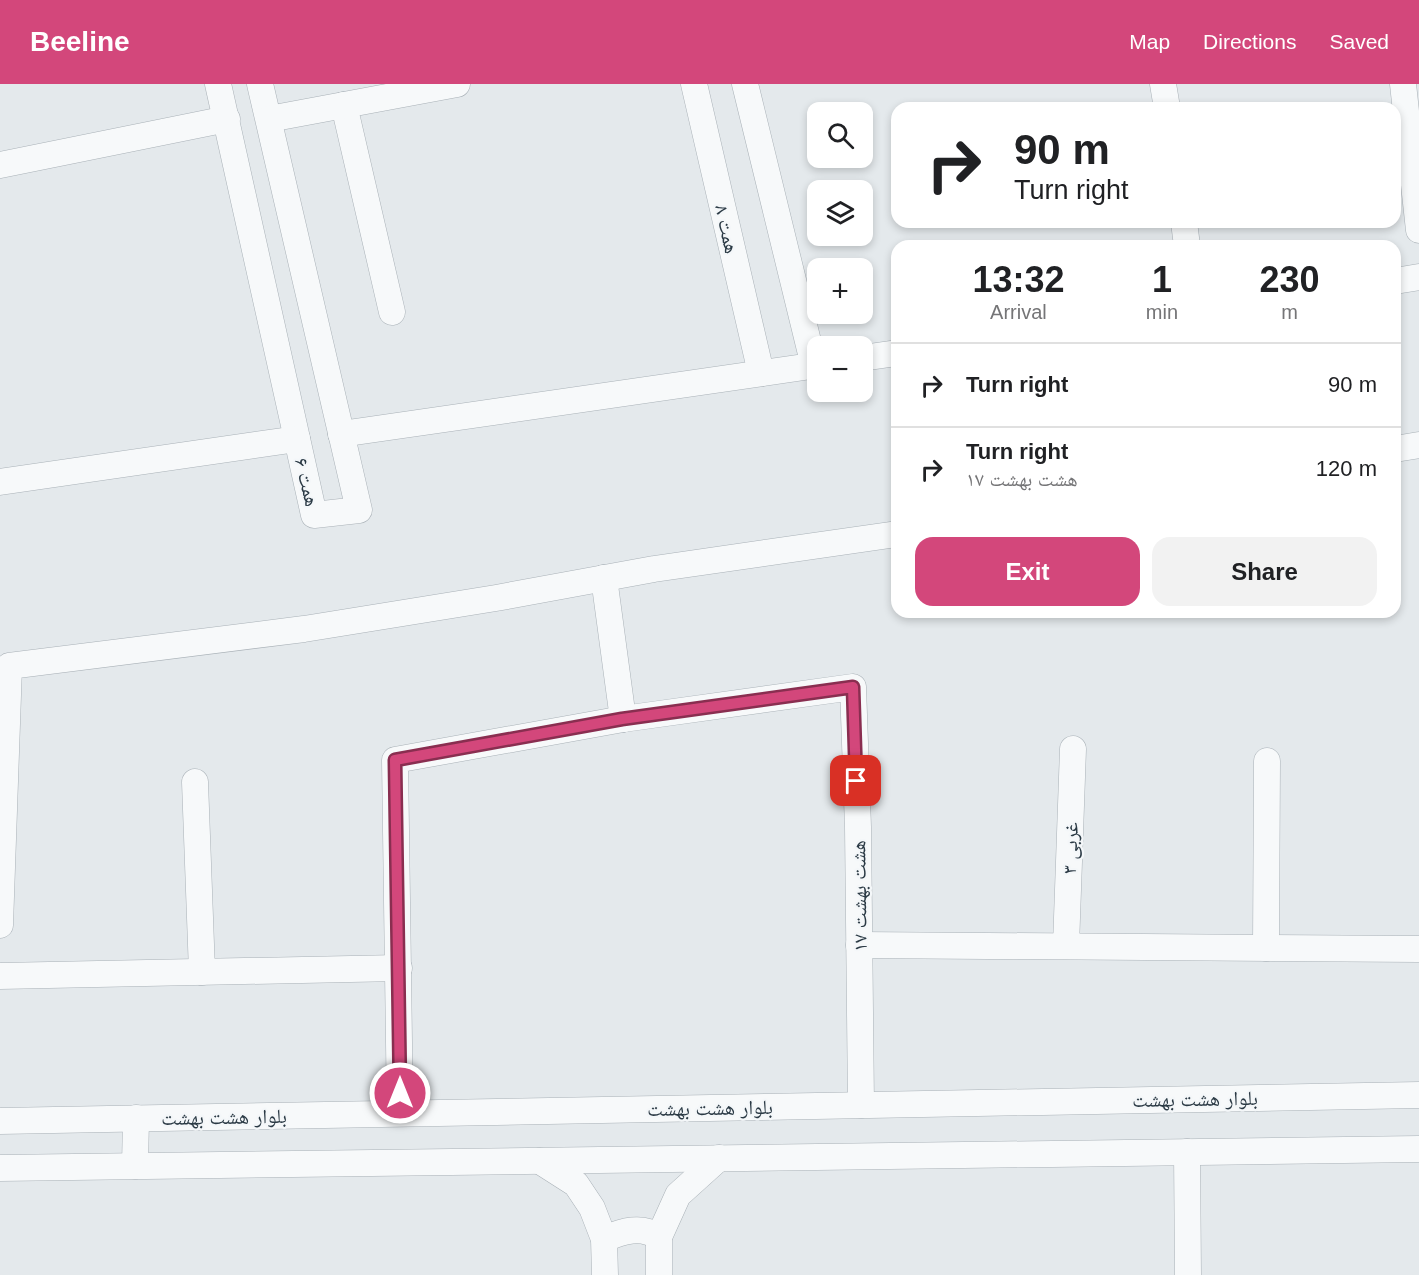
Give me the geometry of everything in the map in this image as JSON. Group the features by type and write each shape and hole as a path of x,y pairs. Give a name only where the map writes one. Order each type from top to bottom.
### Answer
{"street":[{"name":"همت ۶","path":"218,84 314,515 359,510 260,84"},
{"path":"268,119 457,84"},
{"name":"همت ۸","path":"694,84 760,374"},
{"path":"745,84 809,336"},
{"path":"1163,84 1166,102"},
{"path":"1403,84 1415,157 1419,230"},
{"path":"344,105 392,312"},
{"path":"0,165 227,119"},
{"path":"1401,280 1419,277"},
{"path":"873,356 891,354"},
{"path":"341,434 807,366"},
{"path":"0,482 297,439"},
{"path":"1401,448 1419,445"},
{"path":"0,925 9,666 304,629 604,578 891,535"},
{"path":"400,1113 395,760 622,719 604,578"},
{"name":"هشت بهشت ۱۷","path":"622,719 853,687 858,827 861,1105"},
{"name":"غربی ۳","path":"1066,946 1073,749"},
{"path":"1266,948 1267,761"},
{"path":"195,782 202,972"},
{"path":"859,945 1419,949"},
{"path":"0,976 399,968"},
{"name":"بلوار هشت بهشت","path":"0,1120 1419,1095"},
{"path":"135,1166 136,1118"},
{"path":"0,1168 1419,1149"},
{"path":"1187,1152 1188,1275"},
{"path":"659,1275 659,1237 678,1195 719,1158"},
{"path":"540,1161 576,1184 592,1208 604,1239 605,1275"},
{"path":"604,1239 625,1231 648,1230 659,1237"}],"route":[{"path":"400,1093 395,760 622,719 853,687 856,781"}]}
